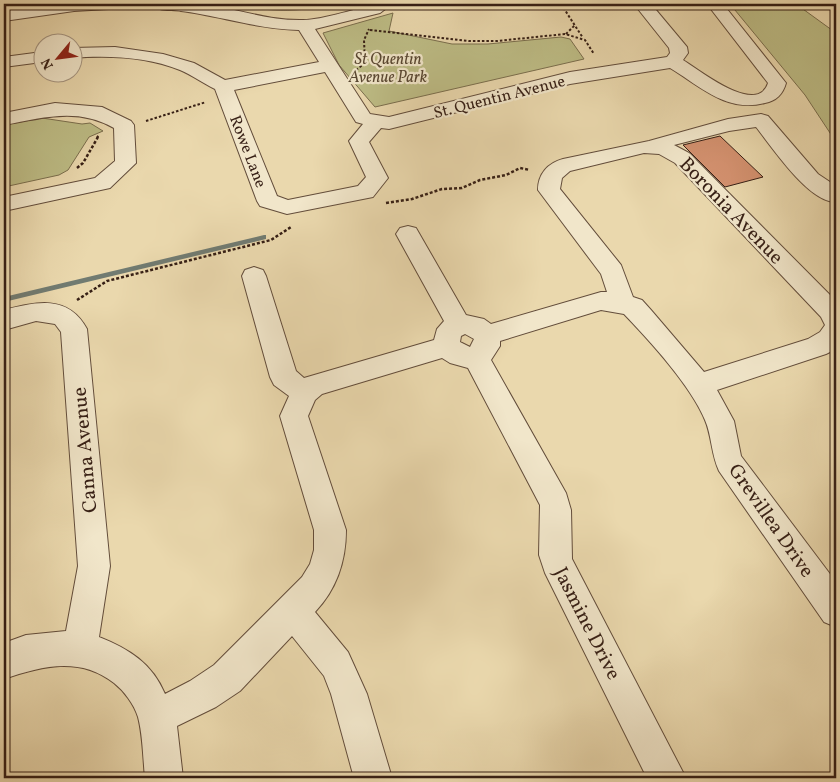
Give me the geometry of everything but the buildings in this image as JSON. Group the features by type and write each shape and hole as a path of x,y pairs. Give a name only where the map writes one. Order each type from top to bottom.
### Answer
{"street":[{"path":"4,16 74,6 108,4"},
{"path":"160,4 210,9 254,20 304,25 374,9 384,4"},
{"path":"642,4 678,47 679,53 673,62 730,99 744,102 765,98 775,90 776,83 715,4"},
{"path":"304,25 363,118 376,122"},
{"path":"82,52 141,55 187,66 223,86"},
{"path":"4,62 32,58"},
{"name":"St. Quentin Avenue","path":"376,122 398,121 570,78 673,62"},
{"name":"Rowe Lane","path":"329,66 223,86 268,201 287,207 365,192 377,178 359,141 376,122"},
{"path":"4,119 55,109 102,113 124,126 126,163 102,182 4,204"},
{"path":"654,146 661,142 728,125 760,120 810,179 834,195"},
{"name":"Boronia Avenue","path":"551,176 563,166 644,147 654,146 674,152 832,312 834,334 698,384"},
{"path":"551,176 549,190 612,271 623,303"},
{"name":"Jasmine Drive","path":"408,234 554,503 557,518 554,549 556,562 667,778"},
{"path":"156,717 203,694 227,678 314,589 324,570 330,550 330,530 294,416 304,393 284,377 254,276"},
{"name":"Grevillea Drive","path":"304,393 313,386 601,300 623,303 633,307 698,384 719,419 724,449 729,462 836,610"},
{"path":"4,320 36,312 55,314"},
{"name":"Canna Avenue","path":"55,314 62,315 74,329 94,566 80,648"},
{"path":"293,611 336,664 349,694 373,778"},
{"path":"4,661 43,648 80,648 109,658 127,669 145,691 156,717 164,778"}],"path":[{"path":"561,4 605,72"},
{"path":"361,29 469,41 497,41 565,34 571,31 575,25"},
{"path":"565,34 585,40"},
{"path":"385,203 412,199 442,189 462,188 480,180 506,175 520,168 551,176"},
{"path":"55,314 107,281 271,240 297,222"}],"green space":[{"path":"229,4 347,4 317,8 273,10"},
{"path":"730,4 796,4 836,33 836,142 805,95"},
{"name":"St Quentin Avenue Park","path":"393,13 389,31 452,44 488,44 561,37 570,39 584,59 375,107 339,65 323,33"},
{"path":"42,118 82,124 90,123 103,131 89,137 68,170 59,175 4,187 4,125"}],"waterway":[{"path":"4,300 264,237"}]}
